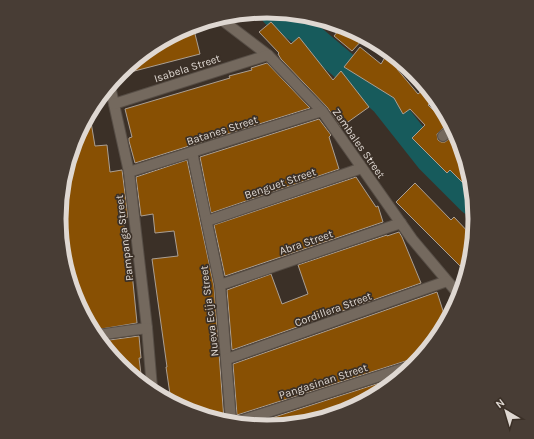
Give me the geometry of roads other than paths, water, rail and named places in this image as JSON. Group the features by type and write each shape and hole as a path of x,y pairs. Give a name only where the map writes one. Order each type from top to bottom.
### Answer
{"street":[{"name":"Zambales Street","path":"225,23 268,55 322,111 412,239 455,291"},
{"name":"Isabela Street","path":"114,104 268,55"},
{"name":"Pampanga Street","path":"111,92 129,172 147,328 152,385"},
{"name":"Batanes Street","path":"129,172 322,111"},
{"path":"443,136 448,131"},
{"name":"Nueva Ecija Street","path":"192,152 220,285 231,417"},
{"name":"Benguet Street","path":"207,221 362,168"},
{"name":"Abra Street","path":"220,285 401,223"},
{"name":"Cordillera Street","path":"227,359 446,281"},
{"path":"102,334 147,328"},
{"name":"Pangasinan Street","path":"245,420 402,369"}],"waterway":[{"path":"283,19 304,32 385,102 430,159 467,196"}]}
